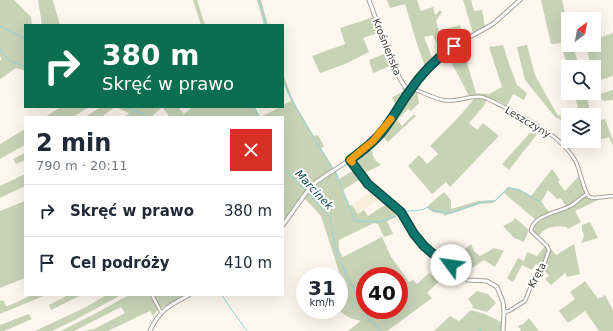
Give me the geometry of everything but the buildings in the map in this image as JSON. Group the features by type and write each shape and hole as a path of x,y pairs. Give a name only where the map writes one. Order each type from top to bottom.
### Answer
{"street":[{"name":"Krośnieńska","path":"369,0 402,83 410,90"},
{"path":"284,225 306,192 320,179 351,161 380,134 410,90 447,50 493,24 520,0"},
{"name":"Leszczyny","path":"410,90 442,100 453,101 476,97 484,98 538,126 557,141 574,159 587,194"},
{"path":"351,161 368,184 402,214 414,234 432,253 451,265 467,280 487,281 494,285 499,292 504,312 503,331"},
{"path":"587,194 589,197 594,198 613,196"},
{"name":"Kręta","path":"504,312 525,300 531,286 543,267 549,250 547,246 531,231 532,227 538,219 571,206 587,194"},
{"path":"153,296 161,312"},
{"path":"150,331 161,312 188,296"}],"shaded area":[{"path":"373,190 382,198 357,214 352,205"}],"green space":[{"path":"0,0 14,0 31,17 32,24 24,24 24,71 16,68 0,79 0,60 2,60 0,56"},
{"path":"38,0 53,0 60,24 42,24"},
{"path":"193,0 197,0 205,24 201,24"},
{"path":"257,0 261,0 268,24 264,24"},
{"path":"387,0 417,0 421,11 433,7 435,15 440,10 442,12 436,21 439,31 460,25 464,38 441,54 433,35 424,37 433,60 426,69 405,4 390,8"},
{"path":"463,0 471,0 474,11 482,10 485,27 473,33"},
{"path":"541,0 562,0 565,12 561,12 561,43 551,44"},
{"path":"374,17 378,33 363,38 369,52 345,64 320,73 312,56 345,44 340,28"},
{"path":"613,33 613,76 601,80 601,60 589,60 588,52 601,52 601,37"},
{"path":"461,43 476,93 489,94 502,87 489,47 503,45 517,85 527,93 524,100 513,94 507,106 488,98 469,96 446,55 419,83 418,87 420,89 414,88 436,63 450,51"},
{"path":"527,45 535,75 558,116 560,115 561,120 555,117 525,80 517,47"},
{"path":"384,46 393,65 373,73 369,60 386,53"},
{"path":"563,52 575,52 577,60 565,60"},
{"path":"284,77 293,101 314,136 318,135 324,146 321,148 334,169 311,186 284,222 284,116 263,116 278,108 284,108 284,104 291,101 284,84"},
{"path":"402,87 405,90 405,95 397,107 392,98 403,91"},
{"path":"613,90 613,100 604,101 601,99 601,94"},
{"path":"412,91 417,92 419,103 411,111 408,109 397,120 402,126 414,114 416,116 388,142 381,135"},
{"path":"475,98 487,100 469,123 477,130 483,123 499,136 450,187 446,182 432,194 408,166 419,155 427,164 438,154 430,146 457,119"},
{"path":"576,100 588,100 589,108 578,108"},
{"path":"59,108 87,108 75,116 47,116"},
{"path":"99,108 114,108 102,116 87,116"},
{"path":"117,108 161,108 152,116 126,116 129,113"},
{"path":"163,108 179,108 184,114 192,108 256,108 260,116 169,116"},
{"path":"605,119 613,141 613,146 609,137 601,139 601,120"},
{"path":"536,126 541,129 509,170 502,164"},
{"path":"24,130 24,146 0,159 0,144"},
{"path":"369,147 376,161 381,165 362,174 353,163 354,159"},
{"path":"24,154 24,160 16,164 13,159"},
{"path":"356,169 362,178 343,190 350,206 352,205 358,214 364,210 368,216 388,203 398,210 401,215 387,221 393,234 384,237 378,224 374,223 339,240 339,249 343,257 382,237 391,257 398,267 356,267 356,319 403,319 387,331 348,331 361,321 348,317 348,267 337,267 321,216 304,198 316,185 336,171 339,179"},
{"path":"552,169 560,180 558,182 565,191 580,175 585,194 566,207 561,198 557,199 548,190 541,202 550,213 536,220 504,193 493,203 480,204 444,216 443,214 433,212 427,208 444,192 451,200 451,209 478,201 495,200 508,187 519,189 531,196"},
{"path":"24,174 24,186 0,198 0,186"},
{"path":"583,197 598,200 575,211 581,222 568,229 566,227 551,227 538,236 533,231 533,227 539,221 567,209 576,204"},
{"path":"24,201 24,278 0,288 0,211"},
{"path":"515,218 529,230 524,242 514,238 503,226 513,221"},
{"path":"590,222 598,238 581,243 584,236 582,225"},
{"path":"471,244 474,251 480,256 494,248 504,250 495,267 484,260 465,273 465,276 455,267 466,258 461,252"},
{"path":"574,244 580,274 567,277 565,273 551,285 545,279 549,276 543,269 551,249 556,255"},
{"path":"545,246 548,250 541,268 536,264 532,270 522,265 513,282 507,278 518,258 524,261 527,252 537,256"},
{"path":"429,273 439,281 427,293 432,298 408,316 408,281 409,282 413,280 417,284"},
{"path":"585,281 598,299 605,295 613,310 613,331 599,331 585,311 568,323 559,311 575,299 570,292"},
{"path":"477,291 488,294 496,303 487,312 472,308 473,306 468,299"},
{"path":"30,296 44,296 0,314 0,301 3,300 6,306"},
{"path":"66,296 79,296 51,310 49,305"},
{"path":"104,296 119,296 52,331 35,331 86,307"},
{"path":"127,296 151,296 158,309 153,316 150,311 108,331 85,331 92,330 125,313 121,307 74,331 61,331"},
{"path":"154,296 184,296 161,308"},
{"path":"471,310 485,314 501,322 501,331 434,331 450,316 459,321"},
{"path":"29,314 32,319 4,331 0,331 0,325"},
{"path":"529,318 539,331 521,331 518,326 523,324"}],"waterway":[{"path":"259,0 266,24"},
{"name":"Marcinek","path":"0,26 24,38"},
{"path":"0,49 8,60 24,67"},
{"path":"284,83 300,115 333,169"},
{"path":"128,108 147,116"},
{"name":"Marcinek","path":"254,108 258,116"},
{"name":"Marcinek","path":"284,169 306,191"},
{"path":"335,171 355,221 380,222 409,211 422,210 428,207 434,211 451,213 482,202 495,201 508,188 520,190 543,204"},
{"name":"Marcinek","path":"308,193 329,216 338,257 369,320 381,331"},
{"path":"223,296 247,331"},
{"path":"477,331 482,331"}],"slow traffic":[{"path":"352,162 350,160 373,141 387,126 391,119"}],"route":[{"path":"451,265 436,256 424,246 414,234 401,212 368,184 350,160 380,134 419,80 447,50 454,46"}]}
